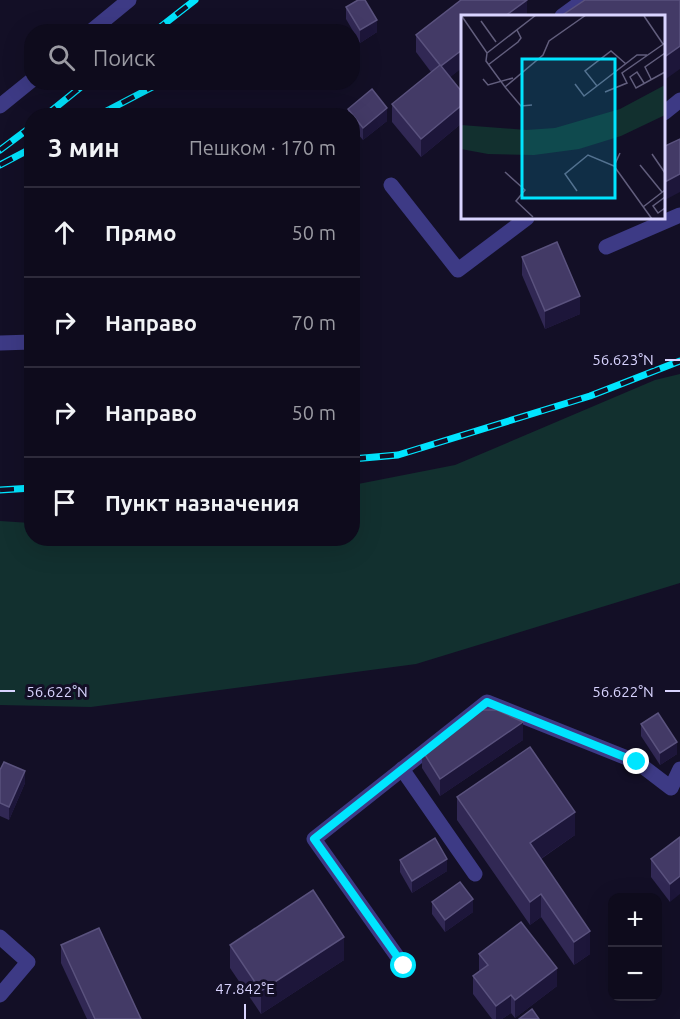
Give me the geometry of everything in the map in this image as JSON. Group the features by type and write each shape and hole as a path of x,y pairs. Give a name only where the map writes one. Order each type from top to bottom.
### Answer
{"lane":[{"path":"100,24 129,0"},
{"path":"563,15 584,0"},
{"path":"0,106 24,86"},
{"path":"665,111 680,100"},
{"path":"391,185 458,270 526,219"},
{"path":"606,247 680,215"},
{"path":"0,343 24,342"},
{"path":"404,966 314,839 487,702 637,762 676,794"},
{"path":"402,769 475,874"},
{"path":"676,794 680,769"},
{"path":"0,937 28,962 0,995"}],"green space":[{"path":"680,374 680,583 416,664 91,707 0,705 0,521 24,523 24,546 360,546 360,484 455,465 655,380"}],"building":[{"path":"358,0 365,0 377,20 360,30 360,24 356,24 346,7"},
{"path":"461,0 527,0 506,15 461,15 461,51 441,66 461,91 461,106 421,139 392,104 440,65 416,35"},
{"path":"585,0 680,0 680,46 665,57 665,15 562,15"},
{"path":"372,89 387,108 363,128 360,124 360,108 349,108"},
{"path":"680,139 680,174 665,182 665,146"},
{"path":"557,242 580,296 545,311 522,257"},
{"path":"479,710 497,710 523,722 440,779 422,750"},
{"path":"658,713 677,742 660,753 641,724"},
{"path":"530,747 575,812 530,843 590,931 574,942 541,894 530,902 457,797"},
{"path":"4,762 25,771 9,807 0,803 0,770"},
{"path":"680,837 680,876 670,884 651,859"},
{"path":"435,838 447,859 412,881 400,860"},
{"path":"460,882 473,899 445,920 432,902"},
{"path":"313,890 344,937 261,991 230,945"},
{"path":"521,922 557,968 515,1000 511,995 496,1006 473,976 488,965 479,954"},
{"path":"99,928 141,1019 95,1019 61,945"},
{"path":"532,1009 539,1019 519,1019"}],"railway":[{"path":"164,24 195,0"},
{"path":"55,108 77,90"},
{"path":"112,108 147,90"},
{"path":"0,150 24,132"},
{"path":"0,165 24,152"},
{"path":"360,458 398,455 590,396 680,361"},
{"path":"0,490 24,488"}],"route":[{"path":"404,966 314,839 487,702 637,762"}]}
